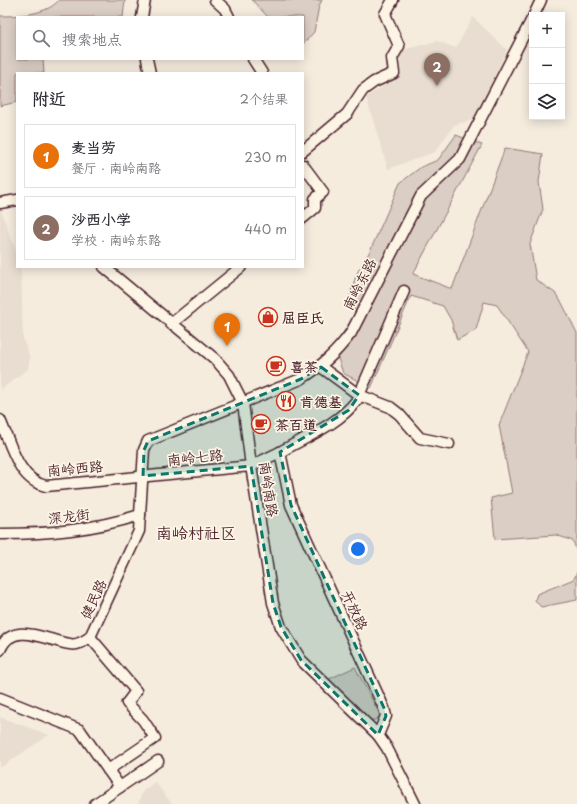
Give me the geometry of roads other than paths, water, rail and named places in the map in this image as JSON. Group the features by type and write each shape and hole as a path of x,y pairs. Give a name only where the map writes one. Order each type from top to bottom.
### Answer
{"street":[{"path":"142,16 145,0"},
{"path":"216,0 225,9 228,16"},
{"path":"304,150 347,114 363,90 374,82 394,73 392,58 399,46 385,14 393,0"},
{"path":"535,12 541,0"},
{"name":"南岭东路","path":"143,476 144,450 147,443 151,439 243,404 301,379 321,367 336,353 351,333 421,196 460,159 529,24"},
{"path":"147,60 150,72"},
{"path":"255,60 261,72"},
{"path":"304,166 323,192 315,199 315,208 304,217"},
{"path":"0,203 16,200"},
{"name":"南岭南路","path":"105,268 170,324 220,364 229,375 243,404 251,466 273,603 281,627 301,660 378,735"},
{"path":"170,324 240,268"},
{"path":"251,466 280,452 349,410 359,395 404,292"},
{"path":"321,367 359,395 395,410 420,438 449,444"},
{"name":"南岭西路","path":"0,420 22,472 37,484 46,486 143,476"},
{"name":"开放路","path":"280,452 291,505 384,708 386,716 378,735"},
{"name":"南岭七路","path":"143,476 251,466"},
{"name":"健民路","path":"0,650 7,640 15,635 28,633 44,636 71,645 83,642 90,637 132,550 139,531 143,476"},
{"name":"深龙街","path":"0,534 79,530 117,522 140,515"},
{"path":"90,637 136,691 127,703 143,720 155,738 108,770"},
{"path":"0,698 80,730 120,787"},
{"path":"378,735 387,748 415,804"},
{"path":"95,804 158,761"}],"place":[{"name":"沙西小学","path":"437,86"},
{"name":"屈臣氏","path":"268,317"},
{"name":"麦当劳","path":"227,346"},
{"name":"喜茶","path":"276,366"},
{"name":"肯德基","path":"286,401"},
{"name":"茶百道","path":"261,424"}],"district":[{"name":"南岭村社区","path":"196,532"}]}
